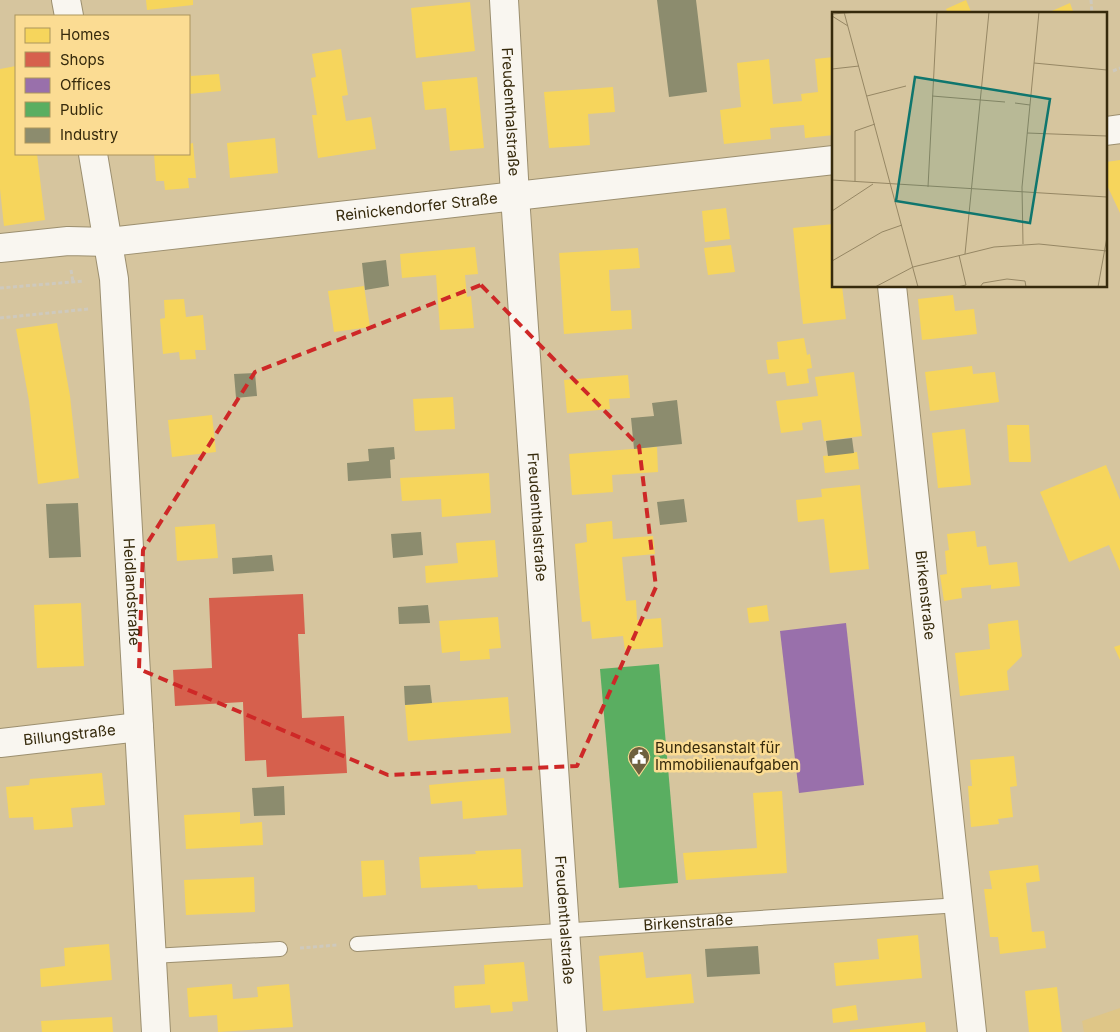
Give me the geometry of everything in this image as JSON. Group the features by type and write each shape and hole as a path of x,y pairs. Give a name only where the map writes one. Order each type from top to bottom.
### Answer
{"street":[{"path":"66,0 69,15"},
{"name":"Freudenthalstraße","path":"504,0 515,196 567,932 572,1032"},
{"name":"Heidlandstraße","path":"93,155 109,242 116,306 156,1032"},
{"name":"Reinickendorfer Straße","path":"0,248 68,241 109,242 832,160"},
{"name":"Birkenstraße","path":"892,288 960,905 972,1032"},
{"name":"Billungstraße","path":"0,743 139,727"}],"lane":[{"name":"Birkenstraße","path":"357,944 567,932 960,905"},
{"path":"152,956 280,949"}],"path":[{"path":"1113,71 1120,68"},
{"path":"0,288 114,279"},
{"path":"0,318 116,306"},
{"path":"280,949 357,944"}],"highlighted area":[{"path":"481,285 639,446 656,587 577,766 388,775 139,669 143,550 255,372"}],"shaded area":[{"path":"1120,1008 1120,1032 1084,1032 1082,1021"}],"building: Homes":[{"path":"146,0 193,0 193,5 147,10"},
{"path":"966,0 971,12 947,12 946,9"},
{"path":"470,2 475,51 416,58 411,8"},
{"path":"1070,3 1073,12 1050,12"},
{"path":"341,49 348,95 342,96 346,121 371,117 376,149 318,158 312,115 317,115 311,78 316,77 312,54"},
{"path":"832,57 832,135 805,138 804,125 770,128 771,139 724,144 720,110 741,107 737,63 769,59 773,104 802,101 801,94 818,92 815,59"},
{"path":"15,66 15,155 37,155 45,220 4,226 0,189 0,69"},
{"path":"190,71 191,76 219,74 221,91 190,94"},
{"path":"477,77 484,148 450,151 446,108 425,110 422,82"},
{"path":"613,87 615,112 588,114 590,145 549,148 544,92"},
{"path":"275,138 278,173 230,178 227,143"},
{"path":"193,143 196,178 188,178 189,188 165,190 164,181 156,181 154,155 190,155 190,144"},
{"path":"1120,160 1120,213 1108,187 1108,162"},
{"path":"726,208 730,239 705,242 702,211"},
{"path":"832,224 832,288 842,288 846,319 803,324 793,228"},
{"path":"731,245 735,272 708,275 704,248"},
{"path":"475,247 478,274 465,275 467,297 471,296 474,328 440,330 436,275 402,278 400,254"},
{"path":"638,248 640,268 609,270 611,311 631,310 632,329 564,334 559,253"},
{"path":"364,286 370,327 334,332 328,291"},
{"path":"953,295 955,311 974,309 977,334 922,340 918,299"},
{"path":"184,299 186,317 203,315 206,350 195,350 196,359 180,360 179,352 163,354 160,319 165,318 164,300"},
{"path":"57,323 70,396 79,478 38,484 29,401 16,329"},
{"path":"804,338 807,355 810,354 812,368 807,369 809,383 787,386 785,372 768,374 766,360 779,359 777,342"},
{"path":"972,366 973,374 995,372 999,402 930,411 925,372"},
{"path":"854,372 862,436 824,441 821,420 802,423 803,430 781,433 776,401 818,396 815,377"},
{"path":"628,375 630,398 609,399 610,409 567,413 564,380"},
{"path":"453,397 455,429 415,431 413,399"},
{"path":"212,415 216,452 172,457 168,420"},
{"path":"1007,425 1029,425 1031,462 1009,462"},
{"path":"965,429 971,485 938,488 932,433"},
{"path":"657,447 658,472 612,475 613,492 572,495 569,454"},
{"path":"857,452 859,469 825,473 823,456"},
{"path":"1106,465 1120,500 1120,571 1109,545 1069,562 1040,492"},
{"path":"489,473 491,513 442,517 441,499 402,501 400,478"},
{"path":"860,485 869,569 830,573 824,519 798,522 796,500 822,497 821,489"},
{"path":"612,521 613,539 653,536 655,554 622,557 626,601 636,600 637,620 661,618 663,647 625,650 623,636 592,639 590,621 582,622 575,544 587,542 586,524"},
{"path":"215,524 218,558 177,561 175,527"},
{"path":"975,531 977,547 986,546 989,565 1017,562 1020,586 991,589 991,585 961,588 962,598 944,601 940,575 947,574 945,551 949,550 947,534"},
{"path":"495,540 498,577 426,583 425,566 458,563 456,543"},
{"path":"81,603 84,666 37,668 34,605"},
{"path":"767,605 769,621 749,623 747,608"},
{"path":"498,617 501,648 489,649 490,659 460,661 460,651 442,653 439,621"},
{"path":"1018,620 1022,656 1007,671 1009,690 960,696 955,653 990,649 988,624"},
{"path":"1120,645 1120,660 1114,647"},
{"path":"508,697 511,733 408,741 405,705"},
{"path":"1014,756 1017,786 1010,787 1013,817 998,819 999,824 971,827 968,786 972,786 970,760"},
{"path":"102,773 105,805 71,808 73,827 34,830 33,817 9,818 6,787 29,785 30,779"},
{"path":"504,778 507,815 463,819 462,801 431,804 429,785"},
{"path":"782,791 787,873 686,880 683,853 757,848 753,793"},
{"path":"240,812 240,824 262,822 263,845 186,849 184,815"},
{"path":"521,849 523,887 478,889 477,885 421,888 419,857 476,854 475,851"},
{"path":"384,860 386,895 363,897 361,861"},
{"path":"1038,865 1040,881 1026,883 1032,932 1044,931 1046,948 1000,954 998,937 990,937 984,889 992,889 989,871"},
{"path":"254,877 255,912 186,915 184,880"},
{"path":"918,935 922,978 836,986 834,963 879,959 877,939"},
{"path":"109,944 112,980 41,987 40,969 65,966 64,948"},
{"path":"643,952 646,978 691,974 694,1003 603,1011 599,956"},
{"path":"524,962 528,1001 512,1002 513,1011 491,1013 490,1005 455,1008 454,986 485,984 484,965"},
{"path":"232,984 233,999 258,997 257,987 289,984 293,1027 218,1032 217,1015 189,1017 187,988"},
{"path":"1057,987 1062,1032 1029,1032 1025,991"},
{"path":"856,1005 858,1020 833,1023 832,1009"},
{"path":"112,1017 113,1032 42,1032 41,1021"},
{"path":"925,1022 926,1032 850,1032 850,1030"}],"building: Shops":[{"path":"303,594 305,634 298,634 302,718 344,716 347,773 267,777 266,760 245,761 243,702 175,706 173,670 212,668 209,598"}],"building: Offices":[{"path":"846,623 864,785 799,793 780,631"}],"building: Public":[{"name":"Bundesanstalt für Immobilienaufgaben","path":"659,664 678,883 619,888 600,669"}],"building: Industry":[{"path":"657,0 696,0 707,92 669,97"},
{"path":"386,260 389,286 365,290 362,263"},
{"path":"255,373 257,396 236,398 234,374"},
{"path":"677,400 682,444 634,449 631,418 654,416 652,403"},
{"path":"852,438 854,453 828,456 826,441"},
{"path":"394,447 395,459 390,460 391,478 348,481 347,463 369,461 368,449"},
{"path":"684,499 687,522 660,525 657,502"},
{"path":"78,503 81,557 49,558 46,504"},
{"path":"421,532 423,555 393,558 391,534"},
{"path":"272,555 274,571 233,574 232,558"},
{"path":"428,605 430,623 399,624 398,607"},
{"path":"430,685 432,703 405,705 404,686"},
{"path":"284,786 285,815 254,816 252,788"},
{"path":"758,946 760,974 707,977 705,949"}],"place":[{"name":"Bundesanstalt für Immobilienaufgaben","path":"639,776"}]}
